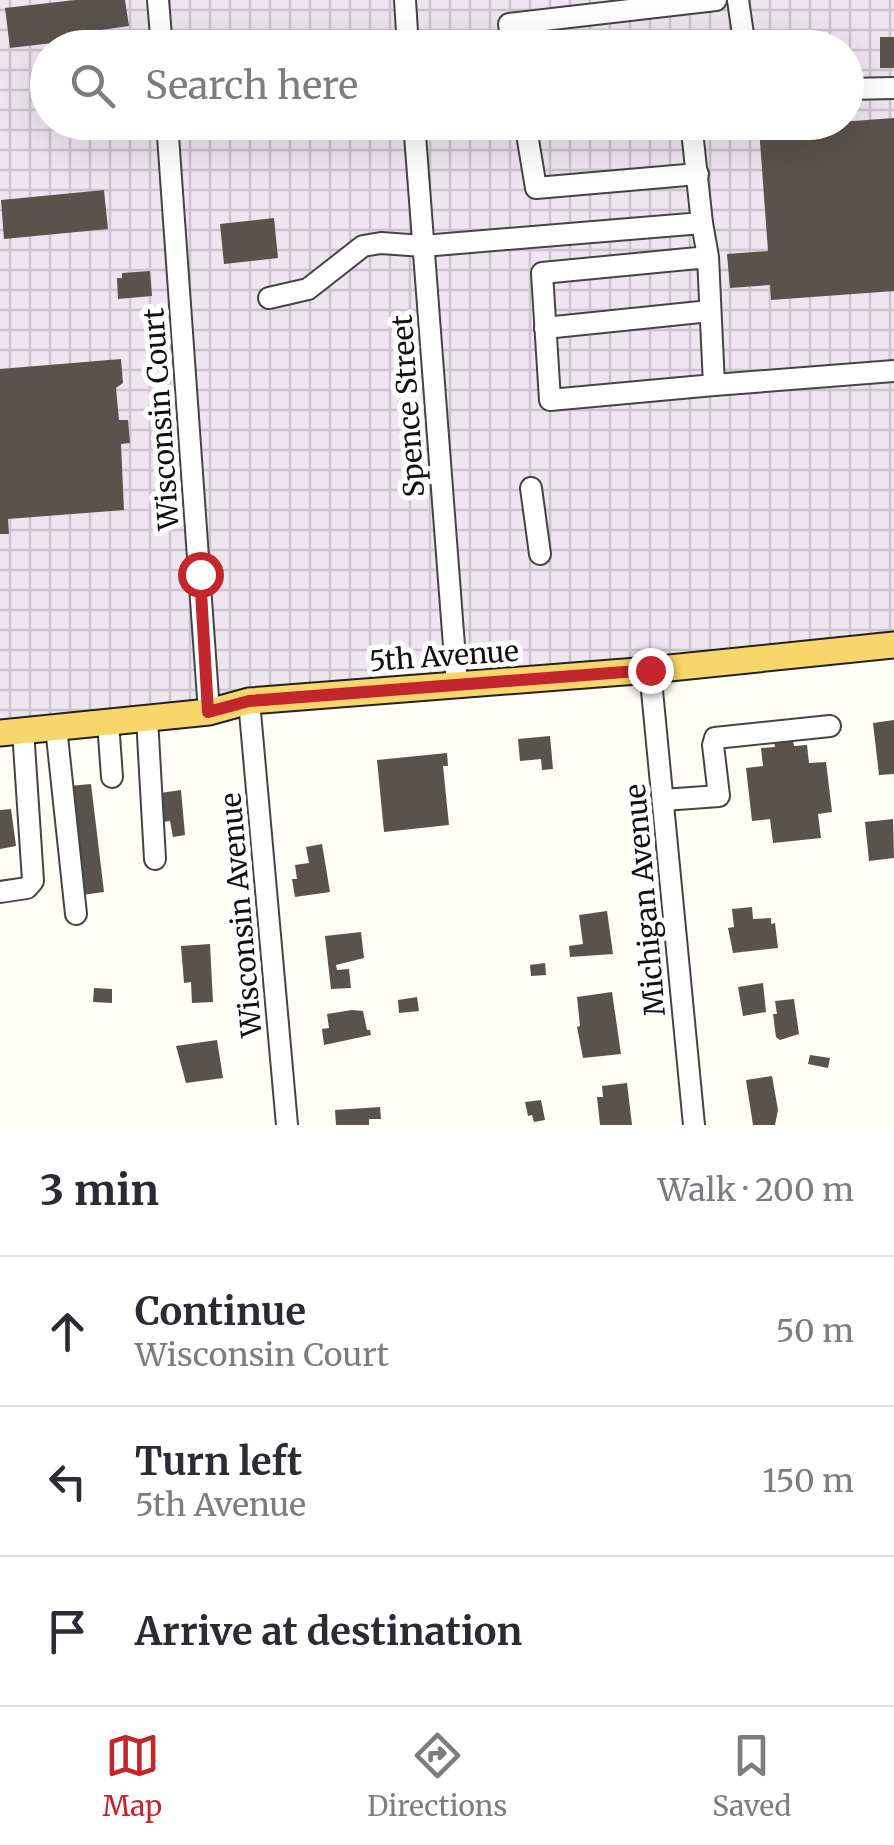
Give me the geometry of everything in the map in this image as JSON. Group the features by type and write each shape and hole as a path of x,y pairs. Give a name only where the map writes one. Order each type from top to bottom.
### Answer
{"main road":[{"name":"5th Avenue","path":"11,731 208,712 249,701 650,670 894,645"}],"street":[{"path":"158,0 160,30"},
{"path":"404,0 406,30"},
{"path":"511,30 510,24 716,0"},
{"path":"738,0 742,30"},
{"path":"864,89 894,88"},
{"name":"Wisconsin Court","path":"168,140 208,712"},
{"name":"Spence Street","path":"415,140 457,686"},
{"path":"528,140 536,188 698,174"},
{"path":"693,140 708,257 714,385"},
{"path":"269,298 308,289 363,246 423,246 702,222"},
{"path":"708,257 542,274 550,400 894,371"},
{"path":"545,328 710,311"},
{"path":"531,488 540,554"},
{"name":"Michigan Avenue","path":"650,670 694,1125"},
{"name":"Wisconsin Avenue","path":"249,701 287,1125"},
{"path":"147,718 155,859"},
{"path":"108,722 112,777"},
{"path":"663,800 719,796 713,745 716,738 830,726"},
{"path":"56,727 76,914"},
{"path":"0,892 27,888 33,881 11,731"}],"shaded area":[{"path":"0,0 894,0 894,639 0,720"}],"building":[{"path":"75,0 125,0 129,26 30,30 30,46 10,48 5,8"},
{"path":"880,37 894,37 894,68 880,68"},
{"path":"894,118 894,291 771,300 770,285 730,288 727,254 768,251 760,140 864,140 864,120"},
{"path":"104,190 108,229 4,239 1,200"},
{"path":"274,218 278,258 224,264 220,224"},
{"path":"150,271 152,296 118,299 117,278 122,278 122,273"},
{"path":"121,359 123,383 116,388 119,420 128,420 130,443 121,444 124,510 8,519 9,534 0,534 0,369"},
{"path":"894,720 894,774 879,775 873,723"},
{"path":"550,736 553,769 542,770 541,759 520,761 518,739"},
{"path":"793,740 794,746 807,745 809,763 826,762 832,812 818,814 821,838 773,843 770,819 752,821 746,768 763,766 761,748"},
{"path":"447,753 448,766 443,766 449,825 384,832 377,760"},
{"path":"91,784 104,892 82,895 69,786"},
{"path":"181,790 185,835 173,837 170,821 155,823 153,794"},
{"path":"11,809 16,846 0,849 0,810"},
{"path":"893,819 894,858 869,861 865,822"},
{"path":"322,844 330,892 295,897 295,865 309,863 306,847"},
{"path":"752,907 753,919 771,918 771,924 775,923 778,948 733,953 728,928 734,927 732,909"},
{"path":"607,911 613,954 570,957 569,946 583,944 579,915"},
{"path":"361,932 364,958 336,965 337,970 349,969 351,988 331,989 325,936"},
{"path":"210,944 213,1002 192,1003 191,982 184,983 181,946"},
{"path":"545,963 546,975 531,976 530,965"},
{"path":"763,983 766,1012 743,1016 738,987"},
{"path":"94,988 112,989 112,1003 93,1002"},
{"path":"612,992 621,1054 583,1058 577,997"},
{"path":"417,997 419,1011 399,1013 398,1000"},
{"path":"794,999 799,1034 780,1040 776,1037 773,1014 777,1014 775,1001"},
{"path":"363,1011 371,1035 324,1045 322,1029 329,1028 327,1014"},
{"path":"217,1040 223,1078 186,1083 176,1046"},
{"path":"810,1055 830,1058 828,1068 808,1064"},
{"path":"772,1076 778,1110 775,1125 753,1125 746,1080"},
{"path":"627,1083 632,1125 600,1125 597,1097 603,1097 602,1086"},
{"path":"541,1100 545,1120 534,1122 532,1115 528,1116 525,1102"},
{"path":"380,1107 381,1119 369,1119 369,1125 336,1125 335,1110"}],"route":[{"path":"200,574 208,712 249,701 650,670"}]}
